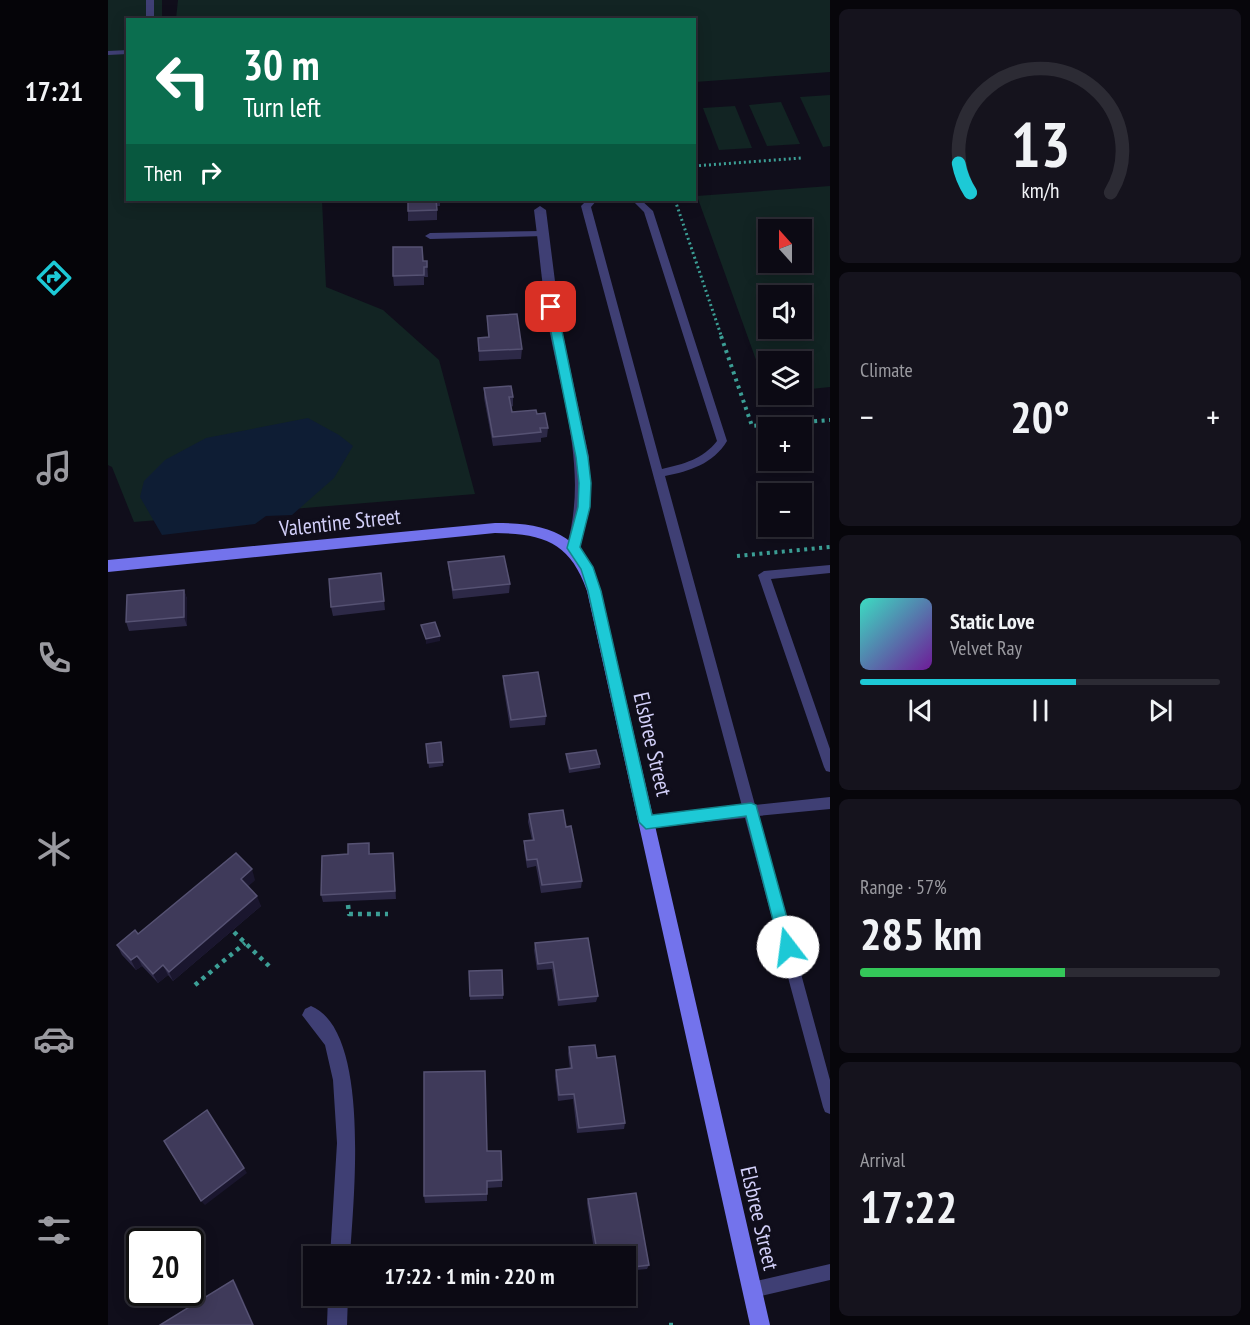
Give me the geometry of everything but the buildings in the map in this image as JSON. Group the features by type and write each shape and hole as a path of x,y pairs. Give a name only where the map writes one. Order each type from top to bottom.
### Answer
{"street":[{"path":"540,210 554,321 582,457 584,507 573,548"},
{"name":"Valentine Street","path":"108,566 495,528 537,531 573,548"},
{"name":"Elsbree Street","path":"573,548 587,567 594,591 760,1325"},
{"path":"311,1015 333,1041 342,1080 346,1143 341,1246"},
{"path":"337,1325 338,1306"}],"lane":[{"path":"150,0 150,18"},
{"path":"108,53 126,52"},
{"path":"591,201 586,206 830,1107"},
{"path":"637,201 648,211 722,441 712,455 691,467 660,473"},
{"path":"430,236 542,234"},
{"path":"830,569 764,575 826,744 830,767"},
{"path":"646,822 830,802"},
{"path":"752,1290 830,1272"}],"path":[{"path":"696,166 801,158"},
{"path":"675,201 752,426 830,420"},
{"path":"737,556 830,547"},
{"path":"348,905 349,914 388,914"},
{"path":"234,932 269,966"},
{"path":"195,984 245,943"},
{"path":"669,1325 674,1325"}],"shaded area":[{"path":"108,0 162,0 162,18 126,18 126,201 322,201 326,287 383,310 439,360 475,494 134,522 112,467 108,465"},
{"path":"178,0 830,0 830,72 696,82 696,18 176,18"},
{"path":"830,95 830,146 823,147 800,97"},
{"path":"781,102 800,144 767,146 749,105"},
{"path":"735,106 752,148 719,150 703,108"},
{"path":"830,186 830,387 812,389 812,351 758,351 758,365 697,196"}],"water":[{"path":"308,418 339,435 353,446 334,478 292,515 266,516 255,524 162,535 140,497 144,481 165,460 206,438"}],"route":[{"path":"551,307 582,457 585,483 584,507 573,548 587,567 594,591 646,822 751,809 788,947"}]}
